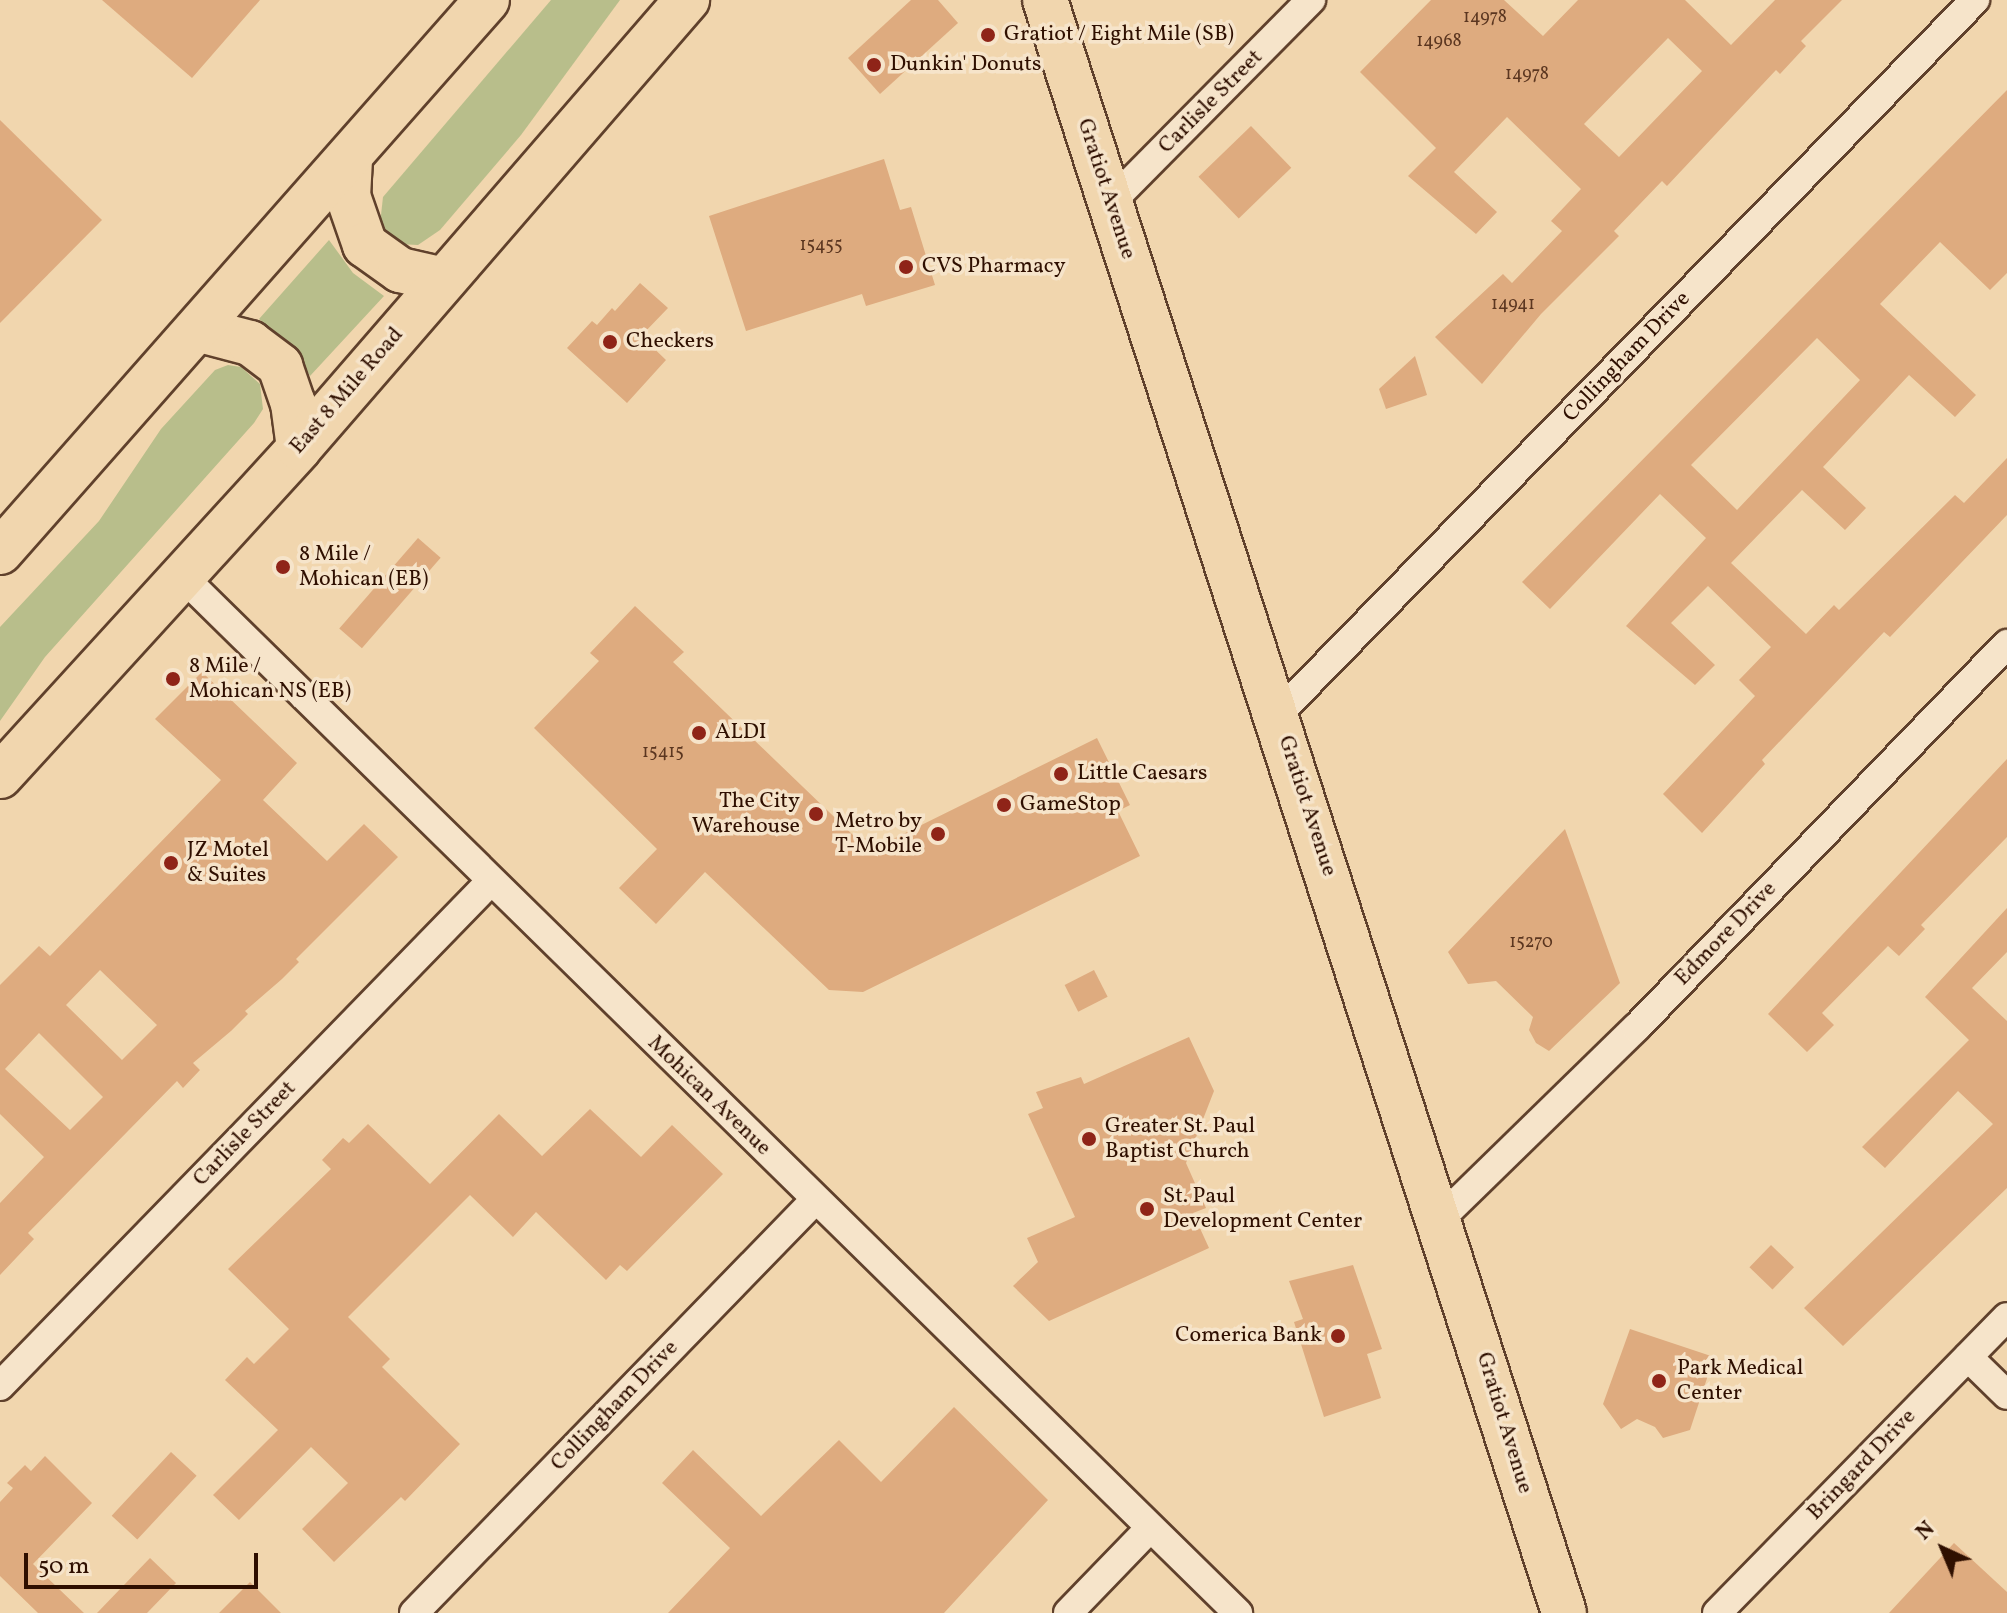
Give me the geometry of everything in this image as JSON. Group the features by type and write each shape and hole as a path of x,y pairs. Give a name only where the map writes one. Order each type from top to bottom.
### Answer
{"main road":[{"path":"0,552 200,330 487,0"},
{"name":"East 8 Mile Road","path":"0,776 299,448 687,0"},
{"name":"Gratiot Avenue","path":"1045,0 1278,714 1564,1613"},
{"path":"350,159 348,196 365,245 400,270 444,280"},
{"path":"200,330 250,343 280,366 293,403 299,448"}],"street":[{"name":"Carlisle Street","path":"1110,203 1311,0"},
{"name":"Collingham Drive","path":"1278,714 1975,0"},
{"name":"Mohican Avenue","path":"183,577 490,882 1238,1613"},
{"name":"Edmore Drive","path":"1440,1219 1636,1028 2007,644"},
{"name":"Carlisle Street","path":"0,1386 490,882"},
{"name":"Collingham Drive","path":"414,1613 815,1200"},
{"name":"Bringard Drive","path":"1717,1613 2007,1317"},
{"path":"1968,1357 2007,1395"},
{"path":"1068,1613 1150,1528"}],"green space":[{"path":"551,0 620,0 521,135 440,230 418,245 398,244 380,224 383,197"},
{"path":"329,240 353,273 384,296 310,376 295,349 259,319"},
{"path":"228,365 241,367 260,384 263,409 254,423 45,657 0,721 0,627 99,521 161,429 215,370"}],"building":[{"path":"102,0 260,0 192,78"},
{"path":"911,0 938,0 958,23 880,94 848,58"},
{"path":"1431,0 1504,0 1543,36 1578,0 1685,0 1731,45 1775,0 1842,0 1801,41 1806,46 1780,74 1776,70 1667,186 1662,181 1614,231 1619,236 1541,314 1482,384 1435,337 1503,274 1512,283 1562,231 1551,221 1581,189 1507,117 1454,172 1497,212 1476,234 1408,176 1436,148 1360,72","holes":["1668,38 1702,71 1619,157 1584,124"]},
{"path":"2007,90 2007,273 1990,290 1940,242 1880,304 1976,395 1955,417 1909,375 1823,467 1866,508 1845,530 1802,490 1731,563 1806,634 1834,605 1839,610 1955,495 1964,503 2007,458 2007,515 1890,637 1884,632 1762,760 1765,764 1702,833 1663,794 1755,696 1739,680 1771,647 1708,586 1671,623 1715,665 1695,685 1626,626 1706,538 1660,494 1550,609 1522,582","holes":["1817,338 1860,380 1737,510 1691,465"]},
{"path":"0,120 102,220 0,323"},
{"path":"1251,126 1291,168 1239,218 1198,177"},
{"name":"CVS Pharmacy","path":"884,159 900,210 911,207 935,285 866,306 862,294 746,331 709,216"},
{"name":"Checkers","path":"640,283 668,308 641,336 666,360 627,403 567,348 592,321 597,325 612,308 615,311"},
{"path":"1415,356 1427,395 1386,409 1379,389"},
{"path":"418,538 441,558 362,648 339,629"},
{"path":"635,606 684,652 673,662 854,836 885,843 1097,738 1130,805 1118,811 1140,856 863,992 829,990 705,872 656,924 619,888 657,849 534,728 599,661 590,653"},
{"path":"202,672 297,763 263,800 327,861 364,824 398,857 296,959 299,962 245,1011 248,1014 193,1063 200,1070 183,1088 177,1081 28,1233 34,1239 0,1275 0,1203 44,1157 0,1114 0,985 39,946 50,956 221,780 155,719","holes":["100,970 157,1025 122,1060 66,1005","39,1033 103,1097 70,1130 5,1069"]},
{"path":"2007,759 2007,837 1921,925 1925,929 1899,956 1888,946 1822,1013 1834,1025 1807,1052 1768,1014"},
{"path":"1565,829 1620,983 1549,1051 1536,1043 1529,1030 1533,1017 1496,981 1468,984 1448,952"},
{"path":"2007,908 2007,952 1972,988 2007,1021 2007,1188 1843,1346 1804,1308 1993,1124 1958,1091 1885,1168 1862,1147 1969,1040 1925,997"},
{"path":"1094,970 1108,997 1078,1012 1065,985"},
{"path":"1189,1037 1214,1091 1186,1163 1206,1208 1193,1213 1209,1248 1049,1321 1013,1286 1038,1262 1027,1238 1075,1217 1028,1114 1043,1108 1036,1092 1081,1077 1084,1084"},
{"path":"590,1109 641,1157 672,1125 723,1174 627,1271 620,1265 606,1280 536,1212 513,1237 470,1195 348,1317 390,1359 382,1367 460,1444 405,1501 401,1497 334,1562 302,1529 348,1483 311,1447 239,1520 213,1495 278,1430 225,1380 247,1357 254,1364 289,1329 228,1269 331,1169 322,1160 343,1138 349,1143 368,1124 430,1184 499,1114 542,1156"},
{"path":"1771,1245 1794,1267 1772,1290 1749,1267"},
{"name":"Comerica Bank","path":"1353,1265 1382,1349 1367,1354 1381,1398 1324,1417 1294,1322 1303,1319 1289,1281"},
{"name":"Park Medical Center","path":"1630,1329 1714,1357 1690,1430 1663,1438 1655,1427 1637,1419 1621,1429 1603,1404"},
{"path":"954,1407 1048,1500 944,1613 668,1613 730,1548 662,1483 693,1450 761,1516 839,1440 881,1482"},
{"path":"171,1452 197,1476 137,1539 112,1516"},
{"path":"45,1456 92,1503 33,1564 84,1613 38,1613 0,1576 0,1502 13,1488 7,1483 25,1465 31,1471"},
{"path":"1954,1543 2007,1592 2007,1613 1889,1613"},
{"path":"150,1558 176,1583 147,1613 97,1613"},
{"path":"250,1582 281,1613 219,1613"}],"place":[{"name":"Gratiot / Eight Mile (SB)","path":"988,35"},
{"name":"Dunkin' Donuts","path":"874,65"},
{"name":"CVS Pharmacy","path":"906,267"},
{"name":"Checkers","path":"610,342"},
{"name":"8 Mile / Mohican (EB)","path":"283,567"},
{"name":"8 Mile / Mohican NS (EB)","path":"173,679"},
{"name":"ALDI","path":"699,733"},
{"name":"Little Caesars","path":"1061,774"},
{"name":"GameStop","path":"1004,805"},
{"name":"The City Warehouse","path":"816,814"},
{"name":"Metro by T-Mobile","path":"938,834"},
{"name":"JZ Motel & Suites","path":"171,863"},
{"name":"Greater St. Paul Baptist Church","path":"1089,1139"},
{"name":"St. Paul Development Center","path":"1147,1209"},
{"name":"Comerica Bank","path":"1338,1336"},
{"name":"Park Medical Center","path":"1659,1381"}]}
